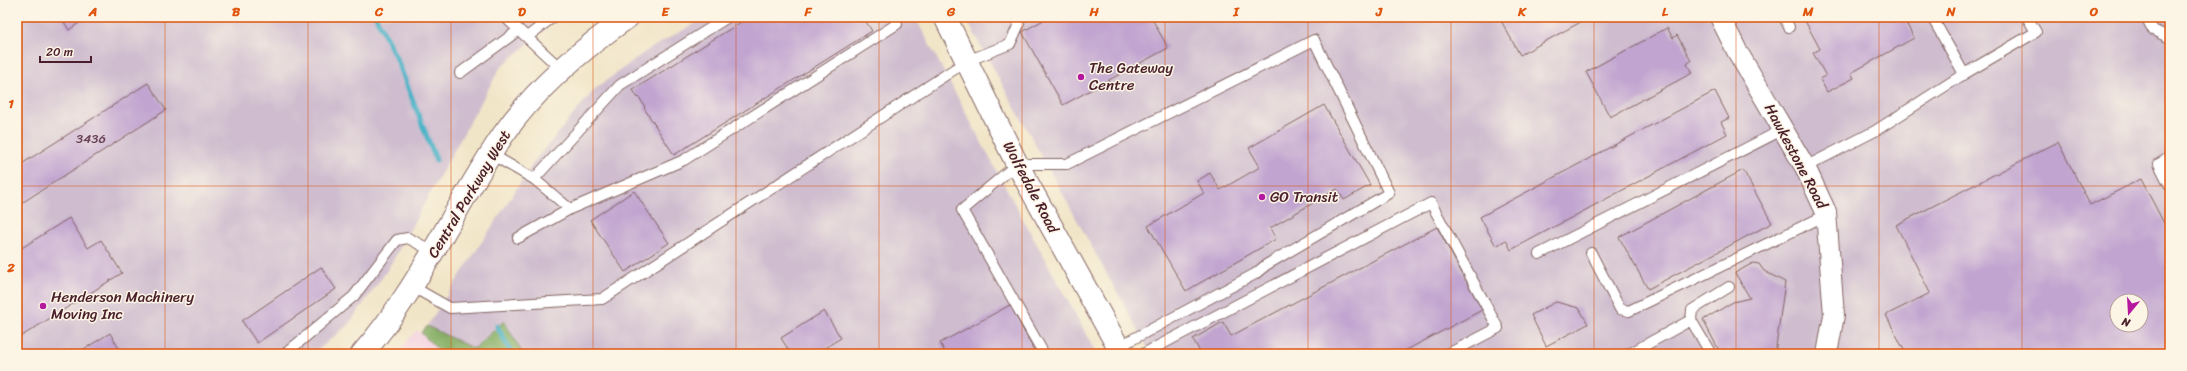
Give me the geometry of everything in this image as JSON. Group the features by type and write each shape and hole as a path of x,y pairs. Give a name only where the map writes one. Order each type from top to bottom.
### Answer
{"street":[{"name":"Central Parkway West","path":"362,354 381,333 414,287 491,154 518,118 541,90 562,70 587,48 628,17"},
{"name":"Wolfedale Road","path":"945,17 1018,164 1120,350"},
{"name":"Hawkestone Road","path":"1720,17 1737,51 1805,167 1826,215 1834,315 1827,354"}],"lane":[{"path":"506,17 562,70"},
{"path":"527,37 553,17"},
{"path":"534,180 620,85 728,17"},
{"path":"518,238 570,210 684,160 897,24 894,17"},
{"path":"414,287 450,308 602,299 967,61 1010,44 1019,24 1016,17"},
{"path":"1784,17 1789,27"},
{"path":"1932,17 1964,74"},
{"path":"1805,167 1875,131 1964,74 2036,32 2027,17"},
{"path":"2146,17 2153,30 2170,38"},
{"path":"460,73 519,30"},
{"path":"1044,354 962,210 1018,164 1068,164 1314,40 1389,193 1266,265 1255,274 1120,350"},
{"path":"1539,254 1784,129"},
{"path":"491,154 534,180 570,210"},
{"path":"2170,157 2159,164 2170,186"},
{"path":"1143,354 1432,203 1498,328 1448,354"},
{"path":"1591,253 1620,309 1629,311 1826,215"},
{"path":"285,354 354,296 397,240 408,238 434,252"},
{"path":"1710,354 1691,320 1692,310 1730,287"},
{"path":"1629,354 1691,320"}],"shaded area":[{"path":"17,17 559,17 500,68 388,269 348,325 313,354 17,354"},
{"path":"707,17 915,17 995,168 1097,354 523,354 504,321 474,349 427,326 536,159 595,89 649,49"},
{"path":"965,17 2170,17 2170,354 1151,354"},
{"path":"417,330 442,354 396,354"}],"green space":[{"path":"504,321 523,354 442,354 421,333 427,326 474,349"}],"building":[{"path":"61,17 87,17 69,30"},
{"path":"749,17 863,17 872,31 674,155 644,108 645,107 639,97 638,98 633,90"},
{"name":"The Gateway Centre","path":"1049,17 1055,17 1057,20 1063,17 1151,17 1168,48 1063,105 1022,32"},
{"path":"1499,17 1590,17 1520,55"},
{"path":"1806,17 1903,17 1914,38 1851,73 1854,78 1827,92 1820,79 1826,76 1813,53 1820,49 1804,19"},
{"path":"1667,28 1673,38 1677,35 1691,61 1687,64 1692,73 1610,117 1586,72"},
{"path":"148,83 166,110 17,206 17,167"},
{"path":"1715,91 1729,118 1721,122 1727,134 1511,250 1506,240 1496,246 1480,217"},
{"name":"GO Transit","path":"1324,105 1370,185 1344,200 1337,189 1270,228 1276,239 1186,291 1148,226 1204,193 1197,181 1210,173 1220,190 1260,167 1249,148"},
{"path":"2058,142 2090,205 2141,179 2170,235 2170,354 1906,354 1886,315 1930,293 1896,225"},
{"path":"1743,170 1772,223 1648,289 1619,237"},
{"path":"634,191 669,243 625,272 590,220"},
{"name":"Henderson Machinery Moving Inc","path":"69,218 88,248 101,240 122,273 17,339 17,251"},
{"path":"1437,227 1482,310 1399,354 1201,354 1193,339 1223,322 1231,336"},
{"path":"1753,263 1759,264 1764,271 1785,282 1775,354 1721,354 1703,320 1733,302 1750,298 1735,273"},
{"path":"321,267 336,289 257,343 242,321"},
{"path":"1556,302 1579,308 1588,324 1546,346 1531,315"},
{"path":"1010,305 1036,354 946,354 940,343"},
{"path":"824,311 841,338 815,354 791,354 781,338"},
{"path":"110,333 122,354 76,354"}],"waterway":[{"path":"376,17 398,62 436,160"},
{"path":"497,326 512,354"}],"place":[{"name":"The Gateway Centre","path":"1081,77"},
{"name":"GO Transit","path":"1262,197"},
{"name":"Henderson Machinery Moving Inc","path":"43,306"}]}
